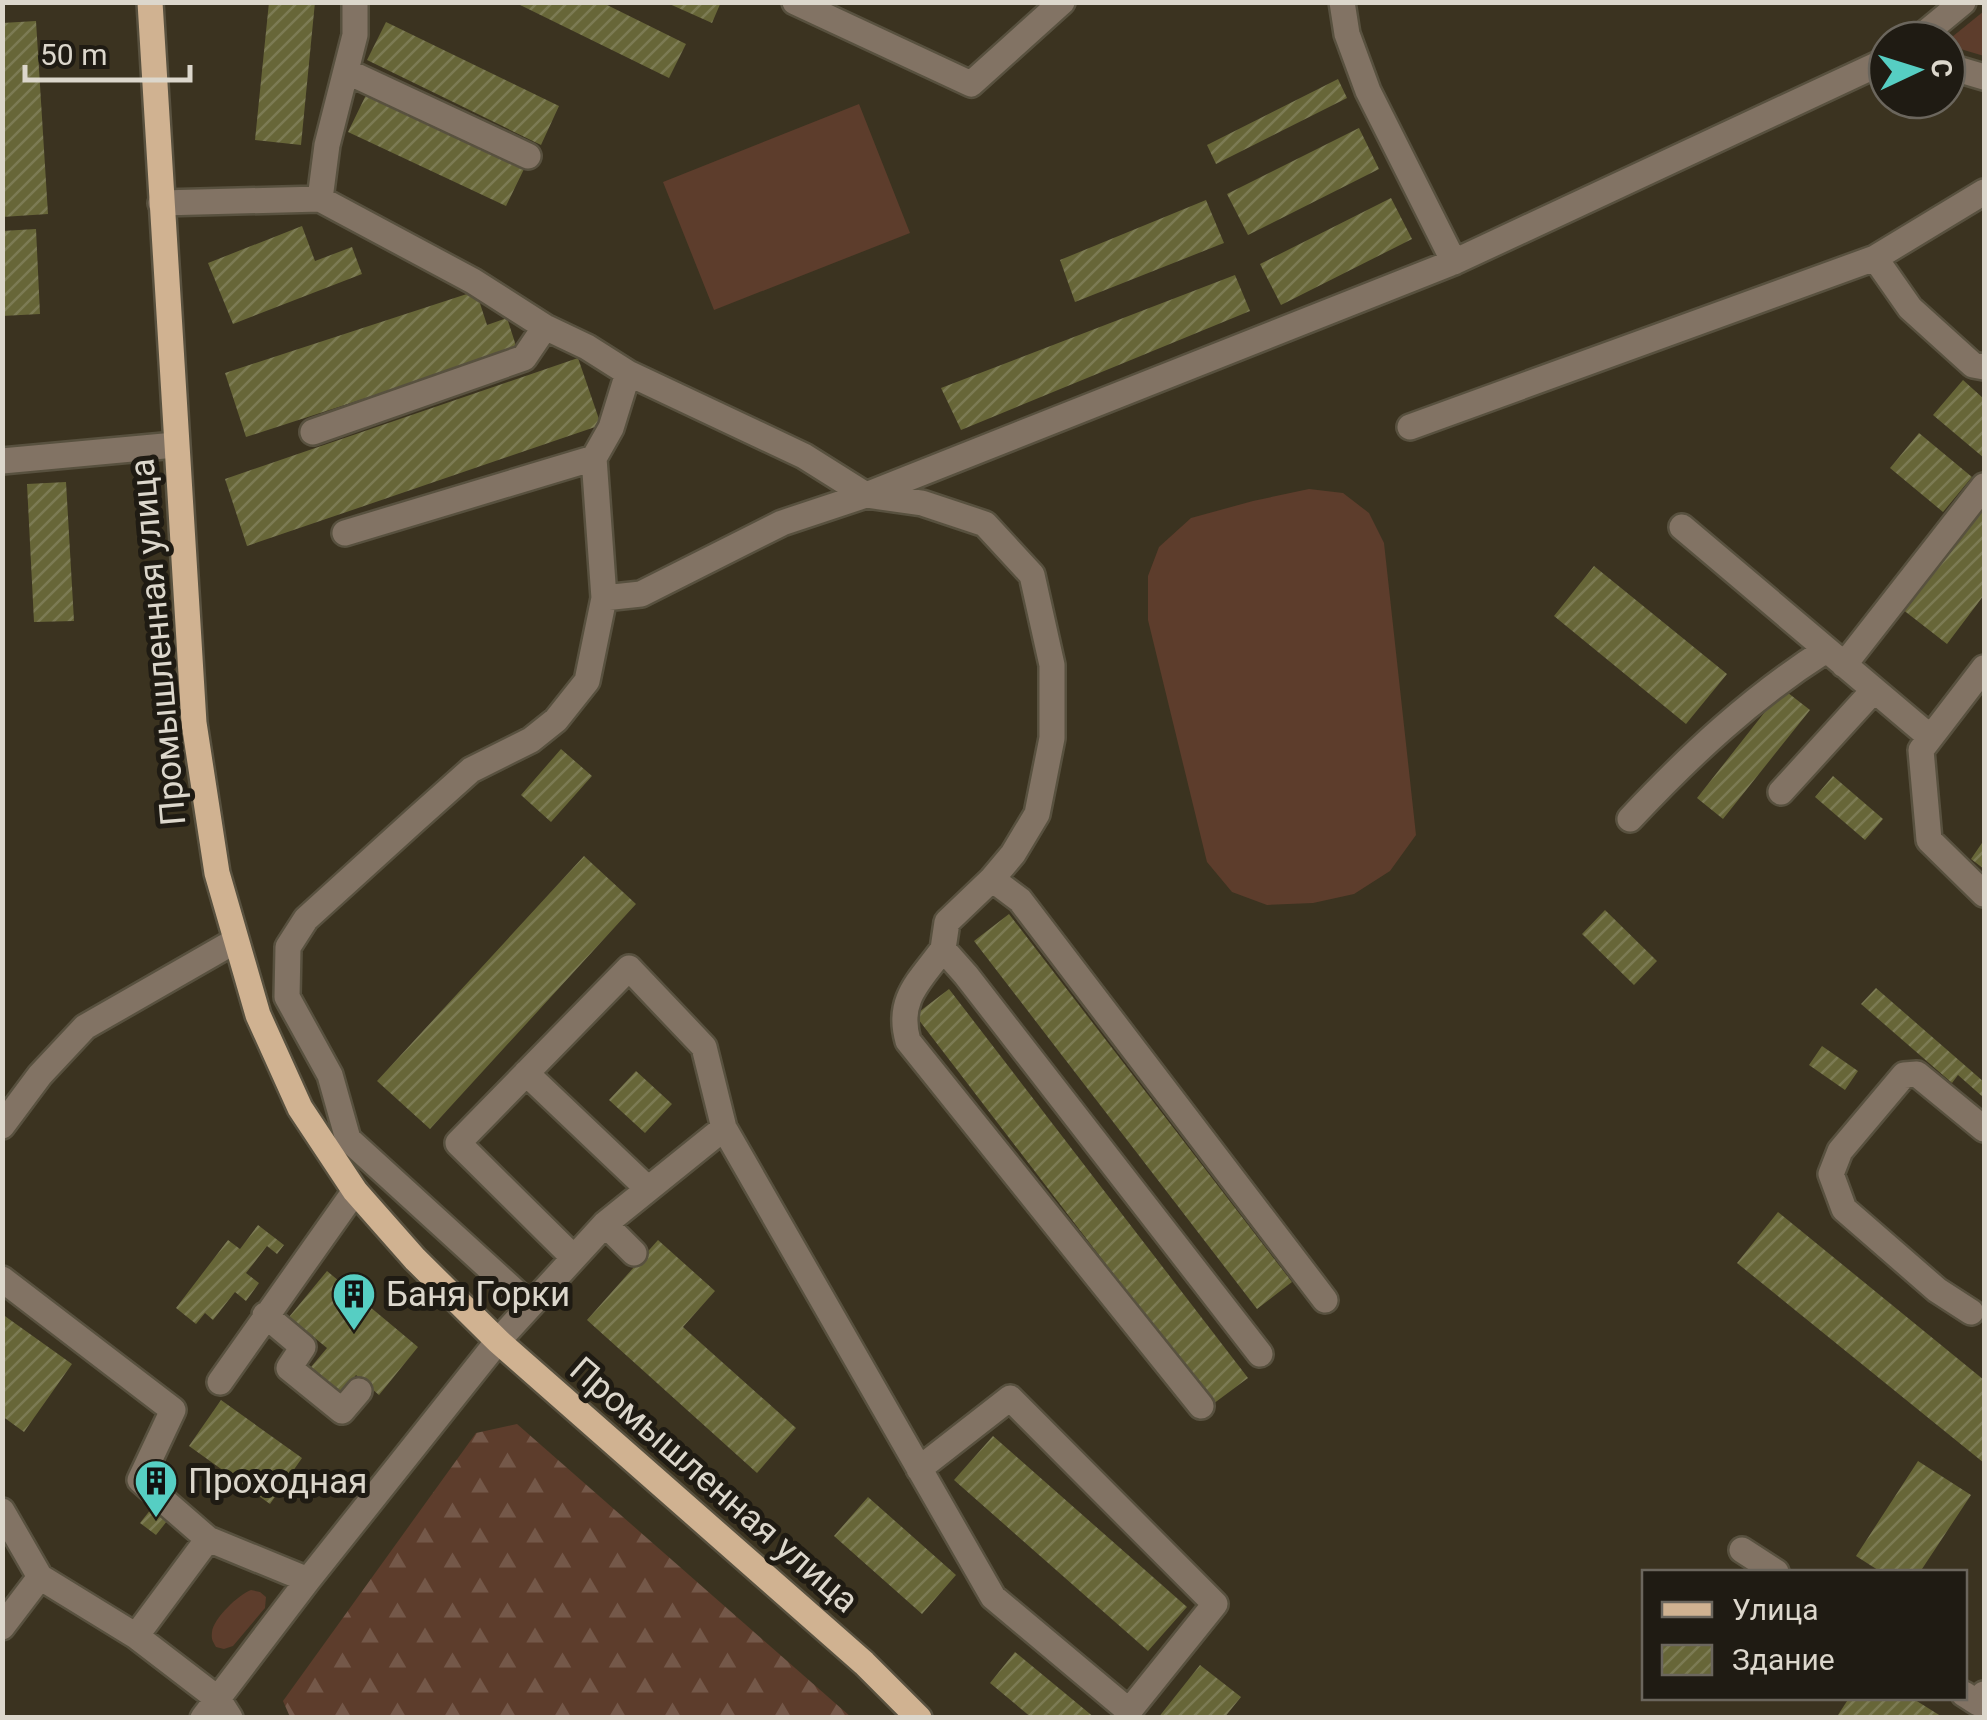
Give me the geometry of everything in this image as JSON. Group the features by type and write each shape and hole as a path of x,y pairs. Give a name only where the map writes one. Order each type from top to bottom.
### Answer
{"main road":[{"name":"Промышленная улица","path":"150,2 194,723 217,873 258,1015 300,1108 355,1191 415,1259 498,1341 864,1663 919,1718"}],"street":[{"path":"320,199 327,145 355,35 355,2"},
{"path":"798,3 970,84 1062,2"},
{"path":"1342,2 1347,34 1368,91 1454,262"},
{"path":"1941,20 1963,2"},
{"path":"604,598 642,594 782,523 866,495 1454,262 1867,69"},
{"path":"346,71 528,156"},
{"path":"1410,427 1875,258 1984,192"},
{"path":"161,203 320,199 472,281 628,373 804,456 866,495 922,503 985,524 1032,575 1052,665 1052,738 1037,814 1013,854 947,922 943,949 906,1000 904,1025 908,1041 1201,1406"},
{"path":"1875,258 1910,308 1973,365 1984,367"},
{"path":"313,432 524,358 545,327"},
{"path":"521,1297 348,1139 330,1075 288,997 288,948 306,918 470,770 530,740 556,720 587,681 604,598 594,458 611,428 628,373"},
{"path":"2,462 176,445"},
{"path":"345,532 594,458"},
{"path":"1630,819 1682,764 1782,678 1835,658 1984,486"},
{"path":"1682,528 1930,738"},
{"path":"1984,668 1920,750 1930,840 1984,894"},
{"path":"1781,792 1874,690"},
{"path":"992,879 1020,900 1325,1300"},
{"path":"2,1126 40,1074 85,1027 235,940"},
{"path":"943,949 1260,1354"},
{"path":"574,1258 458,1143 629,968 704,1047 724,1128 919,1469 993,1597 1129,1711 1215,1604 1010,1398 919,1469"},
{"path":"526,1073 648,1189"},
{"path":"1980,1311 1936,1290 1844,1209 1831,1174 1840,1151 1904,1075 1917,1074 1984,1129"},
{"path":"2,1511 40,1577 136,1636 217,1711 308,1580 498,1341 605,1224 724,1128"},
{"path":"220,1382 355,1191"},
{"path":"605,1224 634,1253"},
{"path":"2,1279 173,1410 140,1480 208,1539 308,1580"},
{"path":"265,1315 304,1347 290,1368 342,1412 359,1391"},
{"path":"136,1636 208,1539"},
{"path":"1742,1550 1773,1570"},
{"path":"2,1627 40,1577"}],"green space":[{"path":"1984,11 1984,56 1967,51 1967,25"},
{"path":"859,104 910,233 714,310 663,182"},
{"path":"1309,489 1343,493 1369,513 1384,543 1416,835 1390,871 1354,894 1313,903 1267,905 1232,892 1207,862 1148,620 1148,576 1159,547 1191,518"},
{"path":"517,1424 851,1717 290,1717 283,1701 476,1433"},
{"path":"251,1590 266,1597 265,1608 233,1646 216,1647 213,1627 234,1602"}],"building":[{"path":"269,2 315,2 301,145 255,140"},
{"path":"514,2 601,2 686,44 669,78"},
{"path":"665,2 721,2 712,23"},
{"path":"36,21 48,214 2,217 2,23"},
{"path":"386,22 559,106 541,145 367,60"},
{"path":"1338,79 1347,98 1216,164 1207,145"},
{"path":"366,95 524,169 506,206 348,132"},
{"path":"1359,128 1379,169 1248,235 1227,194"},
{"path":"1391,198 1412,239 1281,305 1260,264"},
{"path":"1206,200 1224,243 1075,302 1060,260"},
{"path":"302,226 315,261 352,247 362,274 233,324 208,263"},
{"path":"36,229 40,314 2,316 2,231"},
{"path":"1235,275 1250,311 961,430 941,388"},
{"path":"476,291 487,325 507,318 517,349 246,437 225,373"},
{"path":"578,358 601,425 247,546 225,479"},
{"path":"1963,380 1984,399 1984,458 1933,415"},
{"path":"1919,433 1972,477 1943,512 1890,468"},
{"path":"66,482 74,621 34,622 27,484"},
{"path":"1984,501 1984,595 1947,644 1902,609"},
{"path":"1594,566 1727,674 1686,724 1554,616"},
{"path":"1783,689 1810,710 1723,819 1697,798"},
{"path":"561,749 592,776 551,822 521,795"},
{"path":"1833,776 1883,819 1865,840 1815,797"},
{"path":"1984,840 1984,869 1971,859"},
{"path":"584,856 636,904 430,1129 377,1081"},
{"path":"1605,910 1657,961 1634,985 1582,934"},
{"path":"1009,914 1292,1282 1257,1309 974,941"},
{"path":"1876,988 1984,1082 1984,1098 1958,1075 1952,1083 1861,1004"},
{"path":"949,989 1248,1378 1213,1404 915,1015"},
{"path":"1822,1046 1858,1071 1845,1090 1809,1065"},
{"path":"636,1071 672,1104 645,1133 609,1100"},
{"path":"1778,1212 1984,1380 1984,1463 1737,1263"},
{"path":"258,1225 284,1245 277,1254 267,1246 246,1273 259,1283 246,1301 235,1292 213,1320 205,1313 196,1324 176,1308 228,1240 240,1249"},
{"path":"658,1240 715,1291 683,1327 796,1428 757,1473 587,1320"},
{"name":"Баня Горки","path":"327,1271 418,1347 379,1395 356,1375 342,1393 311,1367 327,1348 289,1317"},
{"path":"2,1314 72,1364 24,1432 2,1416"},
{"path":"221,1400 302,1458 270,1504 189,1446"},
{"path":"993,1436 1187,1607 1148,1651 954,1480"},
{"path":"1918,1461 1971,1495 1921,1570 1878,1570 1856,1556"},
{"path":"868,1497 956,1575 922,1614 834,1536"},
{"name":"Проходная","path":"155,1504 171,1516 156,1535 140,1523"},
{"path":"1015,1652 1095,1718 1032,1718 990,1683"},
{"path":"1200,1665 1241,1697 1224,1718 1158,1718"},
{"path":"1848,1700 1915,1700 1944,1718 1836,1718"}],"place":[{"name":"Баня Горки","path":"354,1332"},
{"name":"Проходная","path":"156,1519"}]}
